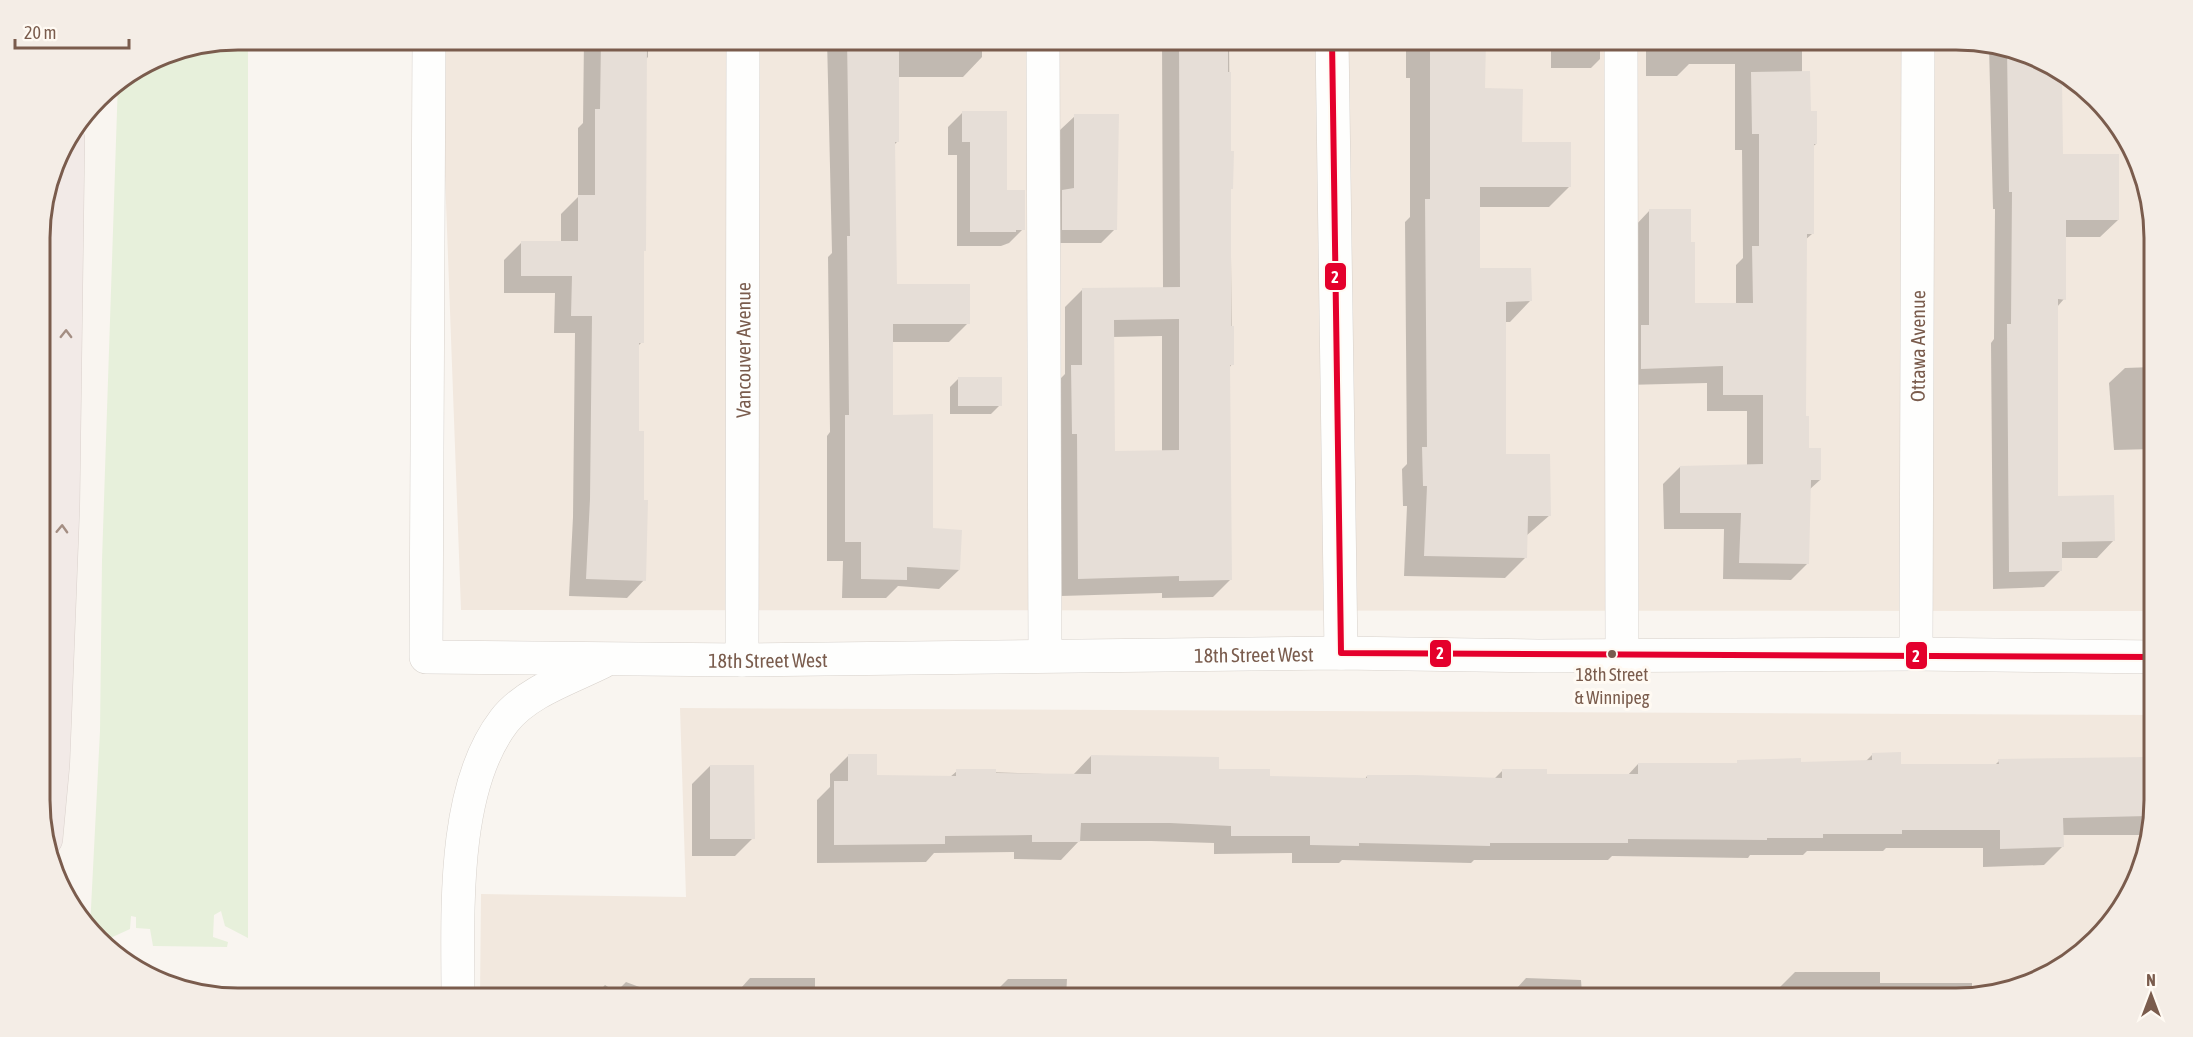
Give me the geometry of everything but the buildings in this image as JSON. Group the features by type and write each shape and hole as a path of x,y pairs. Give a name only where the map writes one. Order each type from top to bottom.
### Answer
{"highway":[{"path":"68,189 71,150"},
{"path":"49,804 53,764 63,506 68,156"}],"street":[{"path":"1332,49 1341,653"},
{"path":"1621,49 1622,655"},
{"name":"Ottawa Avenue","path":"1916,654 1918,49"},
{"name":"18th Street West","path":"429,50 426,657 742,660 1341,653 2144,657"},
{"name":"Vancouver Avenue","path":"742,660 743,50"},
{"path":"1043,50 1045,655"},
{"path":"458,988 459,893 466,814 483,760 504,720 526,701 607,660"}],"shaded area":[{"path":"1956,49 1992,53 2028,64 2070,88 2089,104 2105,123 2129,165 2137,189 2144,237 2144,611 461,610 440,50"},
{"path":"680,708 2144,715 2144,800 2140,836 2129,872 2118,894 2089,933 2060,956 2016,978 1968,987 480,988 481,894 686,897"}],"green space":[{"path":"248,50 248,938 225,926 221,911 214,915 213,937 228,942 227,947 153,946 150,929 136,928 136,917 131,916 130,929 110,938 91,917 100,731 102,560 118,93 143,75 177,59 201,53"}],"transit line":[{"name":"2","path":"1332,49 1341,653 2144,657"}],"place":[{"name":"18th Street & Winnipeg","path":"1612,654"}]}
